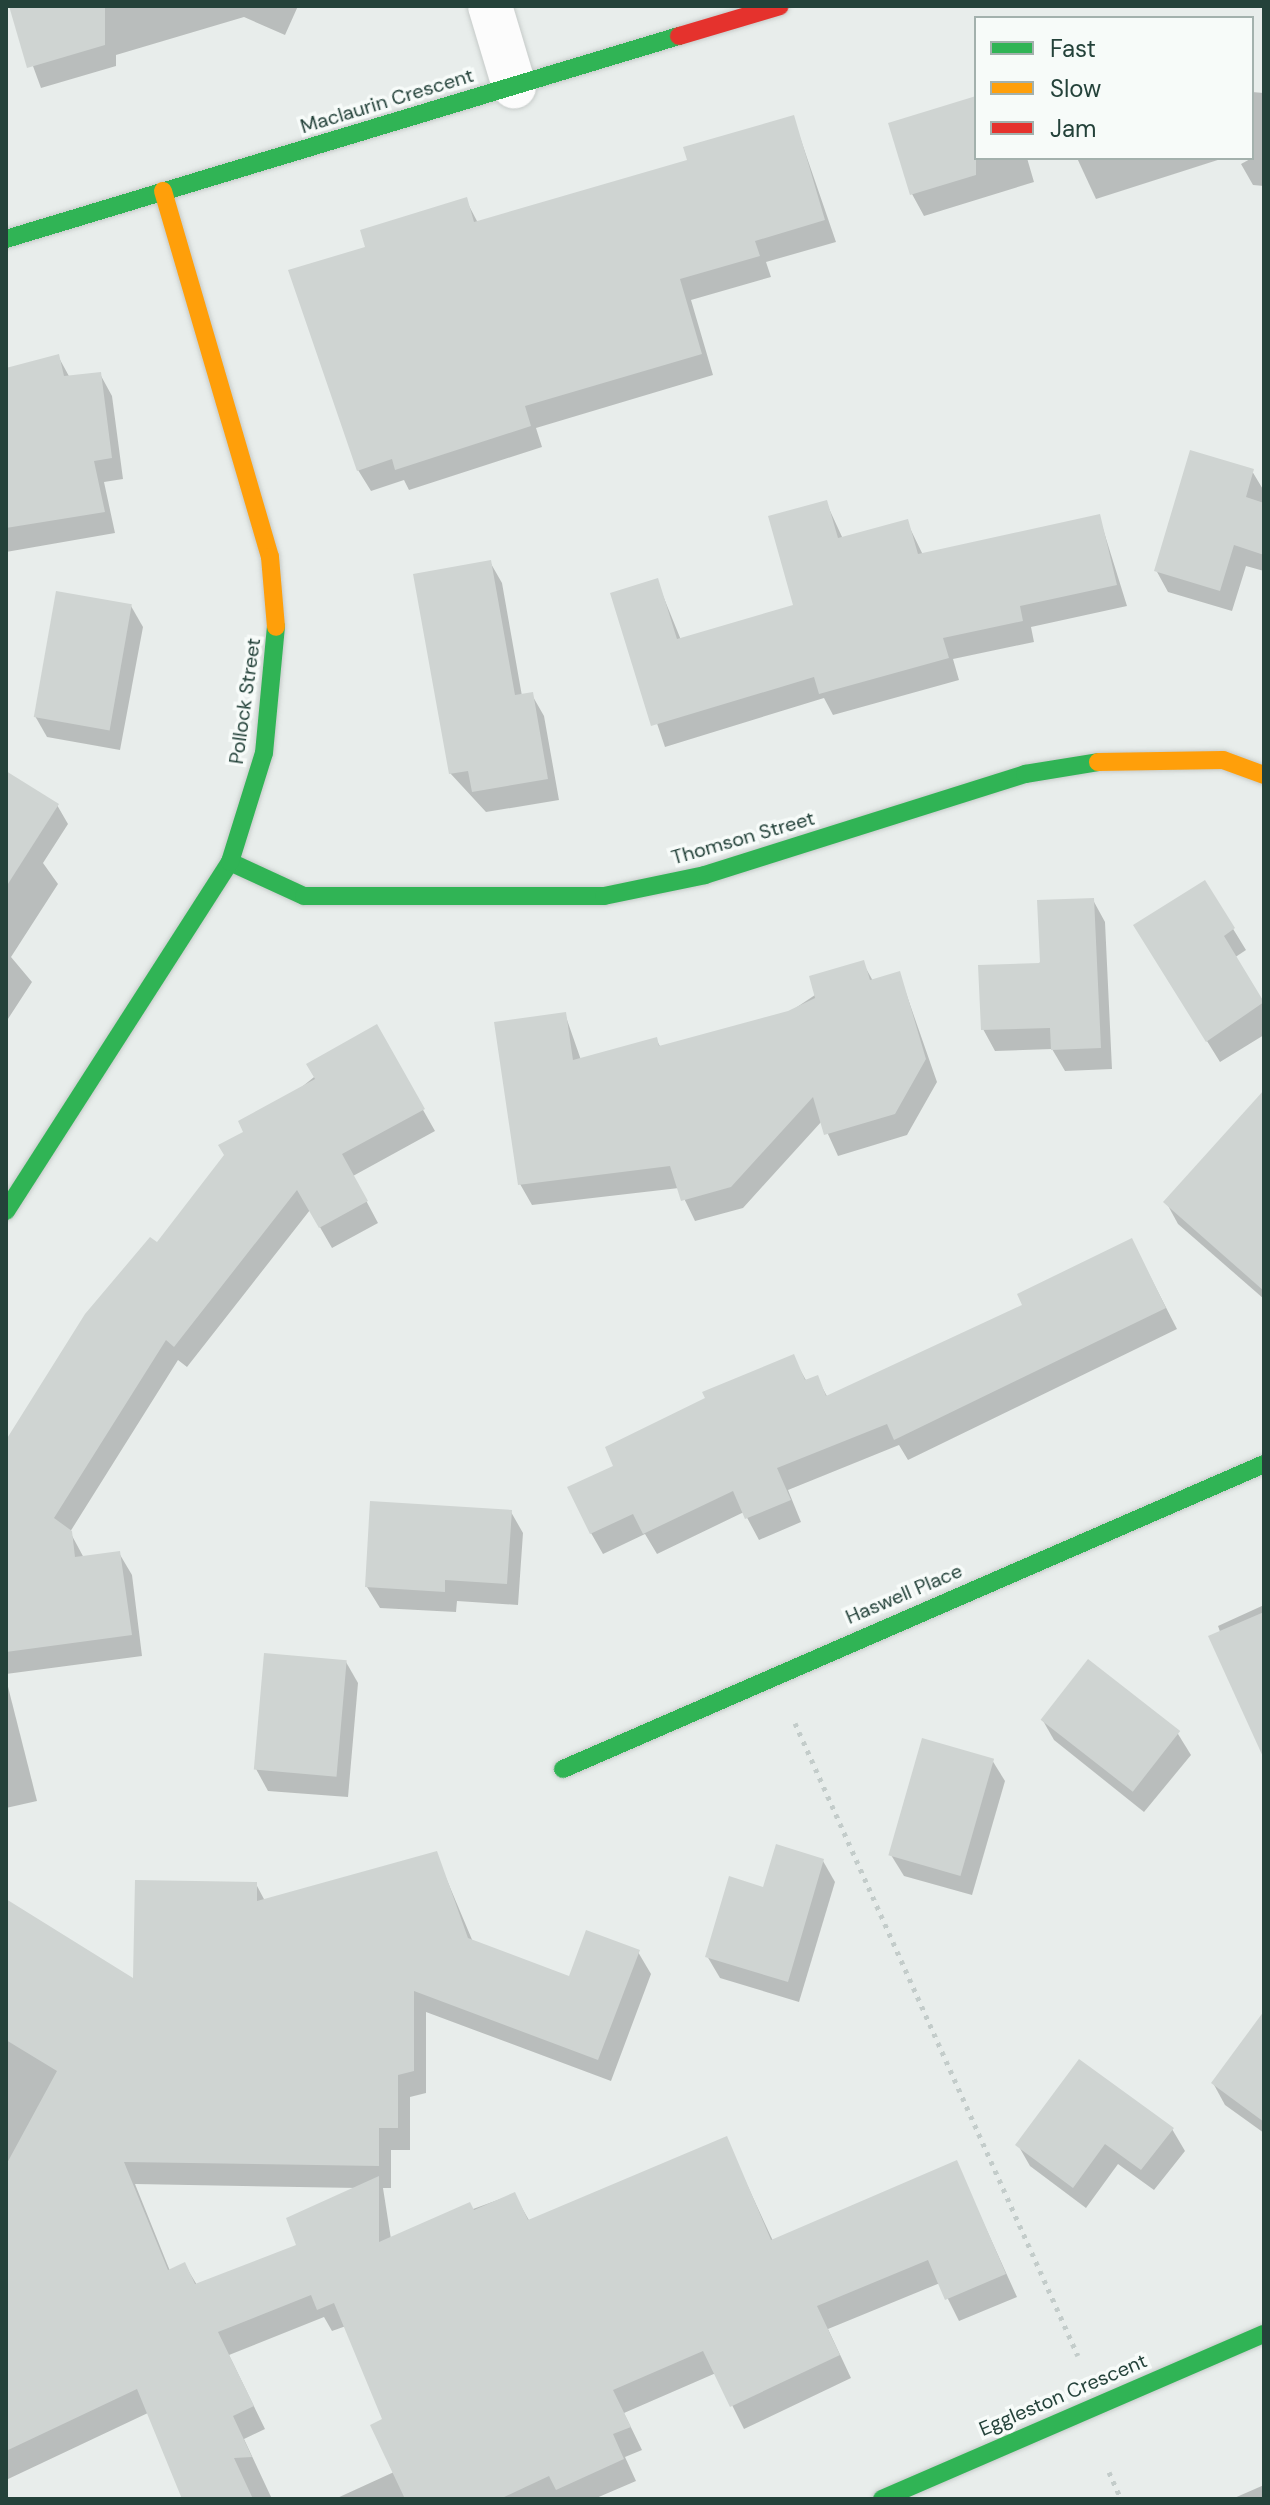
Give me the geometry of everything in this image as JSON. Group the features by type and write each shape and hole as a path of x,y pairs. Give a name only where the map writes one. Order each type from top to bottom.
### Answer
{"street":[{"path":"490,6 514,86"},
{"name":"Maclaurin Crescent","path":"6,239 780,6"},
{"name":"Pollock Street","path":"6,1211 230,862 264,753 277,645 270,557 163,191"},
{"name":"Thomson Street","path":"230,862 304,896 604,896 705,875 1025,774 1107,760 1223,760 1264,775"},
{"name":"Haswell Place","path":"563,1769 773,1674 1264,1464"},
{"name":"Eggleston Crescent","path":"882,2499 1264,2334"}],"path":[{"path":"773,1674 1077,2355"},
{"path":"1109,2472 1121,2499"}],"building":[{"path":"9,6 105,6 105,45 27,68"},
{"path":"974,97 976,175 910,195 888,123"},
{"path":"794,115 825,220 755,241 760,256 680,279 702,354 525,406 531,426 395,470 392,459 357,471 288,270 365,247 360,230 467,197 474,222 687,160 683,147"},
{"path":"59,354 64,376 101,372 112,458 94,461 105,512 6,528 6,368"},
{"path":"1190,450 1254,469 1246,497 1264,503 1264,555 1234,545 1220,591 1154,571"},
{"path":"827,500 838,538 908,519 918,554 1100,514 1117,585 1020,606 1023,621 943,638 949,658 819,694 814,677 651,726 610,593 658,578 677,639 793,605 768,516"},
{"path":"491,560 515,695 533,692 548,779 472,792 468,771 449,774 413,574"},
{"path":"56,591 132,604 110,730 34,717"},
{"path":"6,771 59,804 6,887"},
{"path":"1205,880 1235,928 1224,936 1264,1002 1206,1042 1133,925"},
{"path":"1094,898 1101,1048 1051,1050 1050,1028 981,1030 978,965 1040,963 1037,900"},
{"path":"864,960 870,980 900,971 926,1059 895,1114 824,1135 813,1097 731,1187 681,1201 670,1166 518,1185 494,1022 566,1012 573,1060 657,1037 659,1046 788,1011 815,998 809,976"},
{"path":"377,1024 425,1109 342,1154 368,1201 319,1228 297,1190 174,1347 166,1340 54,1518 72,1531 75,1557 120,1551 132,1635 6,1652 6,1440 85,1314 150,1237 157,1242 224,1155 218,1145 243,1132 238,1121 315,1079 306,1064"},
{"path":"1264,1090 1264,1291 1163,1202"},
{"path":"1132,1238 1166,1308 894,1440 887,1424 777,1468 791,1500 745,1519 733,1491 643,1534 633,1514 590,1534 567,1487 613,1466 605,1447 705,1398 702,1392 794,1354 805,1380 818,1375 826,1396 1022,1305 1017,1294"},
{"path":"370,1501 512,1510 507,1584 445,1580 445,1592 365,1587"},
{"path":"1264,1612 1264,1759 1208,1636"},
{"path":"264,1653 347,1660 336,1777 254,1770"},
{"path":"1088,1659 1180,1731 1133,1792 1041,1720"},
{"path":"922,1738 994,1759 960,1876 888,1855"},
{"path":"776,1844 824,1859 788,1982 705,1957 729,1876 763,1887"},
{"path":"437,1851 468,1938 569,1976 586,1930 640,1950 598,2060 414,1991 414,2071 398,2075 398,2128 379,2128 379,2166 124,2162 168,2270 185,2262 195,2284 296,2245 286,2218 379,2176 379,2242 470,2202 474,2210 515,2192 528,2220 727,2136 771,2240 957,2160 1006,2274 945,2300 928,2260 817,2306 840,2355 730,2407 703,2351 613,2390 631,2427 613,2434 624,2459 556,2490 549,2476 500,2499 405,2499 370,2425 382,2419 334,2303 317,2310 311,2295 218,2332 254,2406 233,2416 252,2457 234,2458 253,2499 182,2499 137,2389 6,2451 6,2165 57,2071 6,2040 6,1899 133,1978 135,1880 257,1882 257,1901"},
{"path":"1264,2011 1264,2122 1211,2083"},
{"path":"1079,2059 1174,2128 1141,2170 1105,2144 1073,2188 1015,2145"}],"traffic: fast":[{"path":"6,239 679,36"},
{"path":"6,1211 230,862 264,753 276,627"},
{"path":"230,862 304,896 604,896 705,875 1025,774 1098,762"},
{"path":"563,1769 1264,1464"},
{"path":"882,2499 1264,2334"}],"traffic: slow":[{"path":"163,191 270,557 276,627"},
{"path":"1098,762 1223,760 1264,775"}],"traffic: jam":[{"path":"679,36 780,6"}]}
